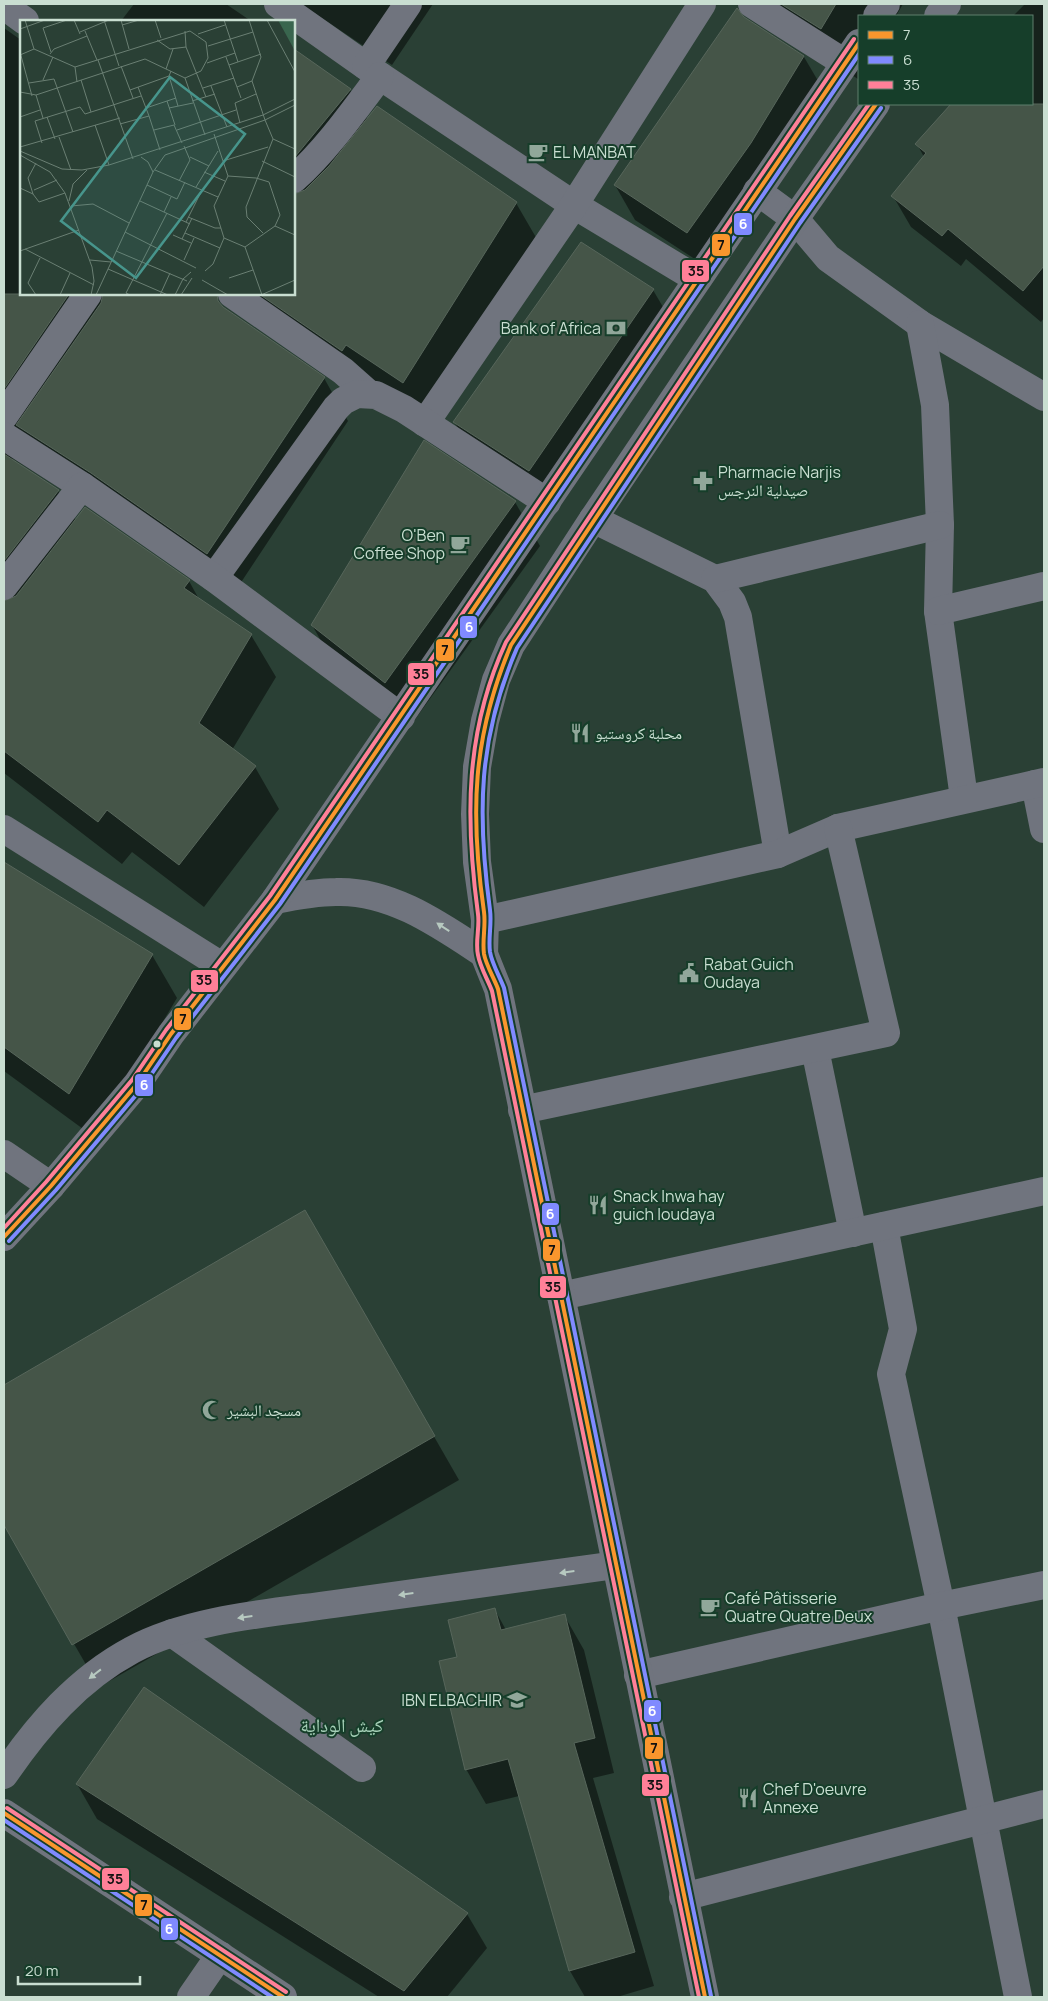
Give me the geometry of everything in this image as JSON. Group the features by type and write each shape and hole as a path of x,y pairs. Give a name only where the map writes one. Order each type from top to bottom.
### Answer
{"street":[{"path":"278,4 373,71 574,205 696,279"},
{"path":"295,178 311,164 373,71 408,4"},
{"path":"425,423 574,205 702,4"},
{"path":"4,1237 51,1186 137,1084 171,1034 222,966 275,900 547,502 696,279 852,53 752,4"},
{"path":"878,15 886,4"},
{"path":"939,15 947,4"},
{"path":"4,6 24,20"},
{"path":"705,1997 498,989 484,954 485,920 477,862 475,814 478,767 484,721 496,680 511,645 593,519 795,219 875,105"},
{"path":"757,191 795,219 828,258 920,324 1042,390"},
{"path":"4,416 87,295"},
{"path":"233,295 343,371 369,394 404,409 547,502"},
{"path":"920,324 935,405 940,525 938,611 964,798"},
{"path":"214,578 336,408 343,401 357,394 369,394"},
{"path":"4,436 82,486 214,578 401,717"},
{"path":"4,586 82,486"},
{"path":"593,519 715,579 732,602 738,617 778,854"},
{"path":"715,579 940,525"},
{"path":"938,611 1044,586"},
{"path":"485,920 778,854 838,828 964,798 1040,783 1044,830"},
{"path":"522,1110 886,1033 838,828"},
{"path":"4,829 222,966"},
{"path":"275,900 308,894 338,892 371,896 404,907 431,920 484,954"},
{"path":"815,1049 853,1233"},
{"path":"4,1154 51,1186"},
{"path":"561,1296 1044,1191"},
{"path":"884,1226 903,1329 891,1374 941,1606 1018,1997"},
{"path":"4,1775 25,1744 58,1706 96,1672 133,1649 172,1634 238,1618 616,1565"},
{"path":"638,1675 941,1606 1044,1585"},
{"path":"172,1634 362,1768"},
{"path":"683,1896 1044,1804"},
{"path":"4,1813 283,1997"},
{"path":"191,1997 220,1955"}],"building":[{"path":"781,4 836,4 821,29"},
{"path":"737,8 744,17 804,56 751,143 687,233 614,185"},
{"path":"295,50 351,89 295,157"},
{"path":"1044,104 1044,266 1023,291 948,229 942,236 891,196 926,153 915,144 950,105"},
{"path":"377,106 517,202 403,383 346,345 342,351 260,295 295,295 295,194 305,190 329,166"},
{"path":"581,242 654,289 529,471 453,422"},
{"path":"4,294 68,295 4,389"},
{"path":"103,295 217,295 218,301 223,307 325,377 207,554 91,473 16,425 101,303"},
{"path":"424,440 516,501 385,683 311,625"},
{"path":"4,454 59,490 4,561"},
{"path":"85,507 190,580 184,588 252,634 199,723 256,766 179,865 107,810 98,822 4,751 4,601 16,596"},
{"path":"4,862 153,954 69,1094 4,1047"},
{"name":"مسجد البشير","path":"305,1210 435,1436 72,1645 4,1525 4,1385"},
{"path":"495,1608 501,1630 565,1614 595,1738 574,1743 635,1952 569,1971 508,1759 465,1770 439,1661 457,1657 448,1620"},
{"path":"144,1687 468,1913 404,1991 76,1784"}],"transit line":[{"name":"35","path":"4,1228 46,1182 132,1080 166,1030 270,896 854,39"},
{"name":"7","path":"4,1237 51,1186 137,1084 171,1034 275,900 858,44"},
{"name":"6","path":"9,1241 56,1190 142,1088 176,1038 280,904 858,55"},
{"name":"35","path":"699,1997 492,991 478,955 478,919 471,844 470,809 472,775 482,709 492,675 506,642 790,216 868,105"},
{"name":"7","path":"705,1997 498,989 484,954 484,917 477,842 478,776 488,712 511,645 795,219 875,105"},
{"name":"6","path":"711,1996 504,988 490,952 490,915 483,841 484,777 494,713 517,648 800,223 881,108"},
{"name":"35","path":"7,1808 286,1992"},
{"name":"7","path":"4,1813 283,1997"},
{"name":"6","path":"4,1820 272,1997"}],"place":[{"name":"EL MANBAT","path":"538,152"},
{"name":"Bank of Africa","path":"616,328"},
{"name":"Pharmacie Narjis صيدلية النرجس","path":"703,481"},
{"name":"O'Ben Coffee Shop","path":"460,544"},
{"name":"محلبة كروستيو","path":"580,733"},
{"name":"Rabat Guich Oudaya","path":"689,973"},
{"name":"Snack Inwa hay guich loudaya","path":"598,1205"},
{"name":"مسجد البشير","path":"212,1410"},
{"name":"Café Pâtisserie Quatre Quatre Deux","path":"710,1607"},
{"name":"IBN ELBACHIR","path":"517,1700"},
{"name":"Chef D'oeuvre Annexe","path":"748,1798"}],"district":[{"name":"كيش الوداية","path":"342,1725"}]}
